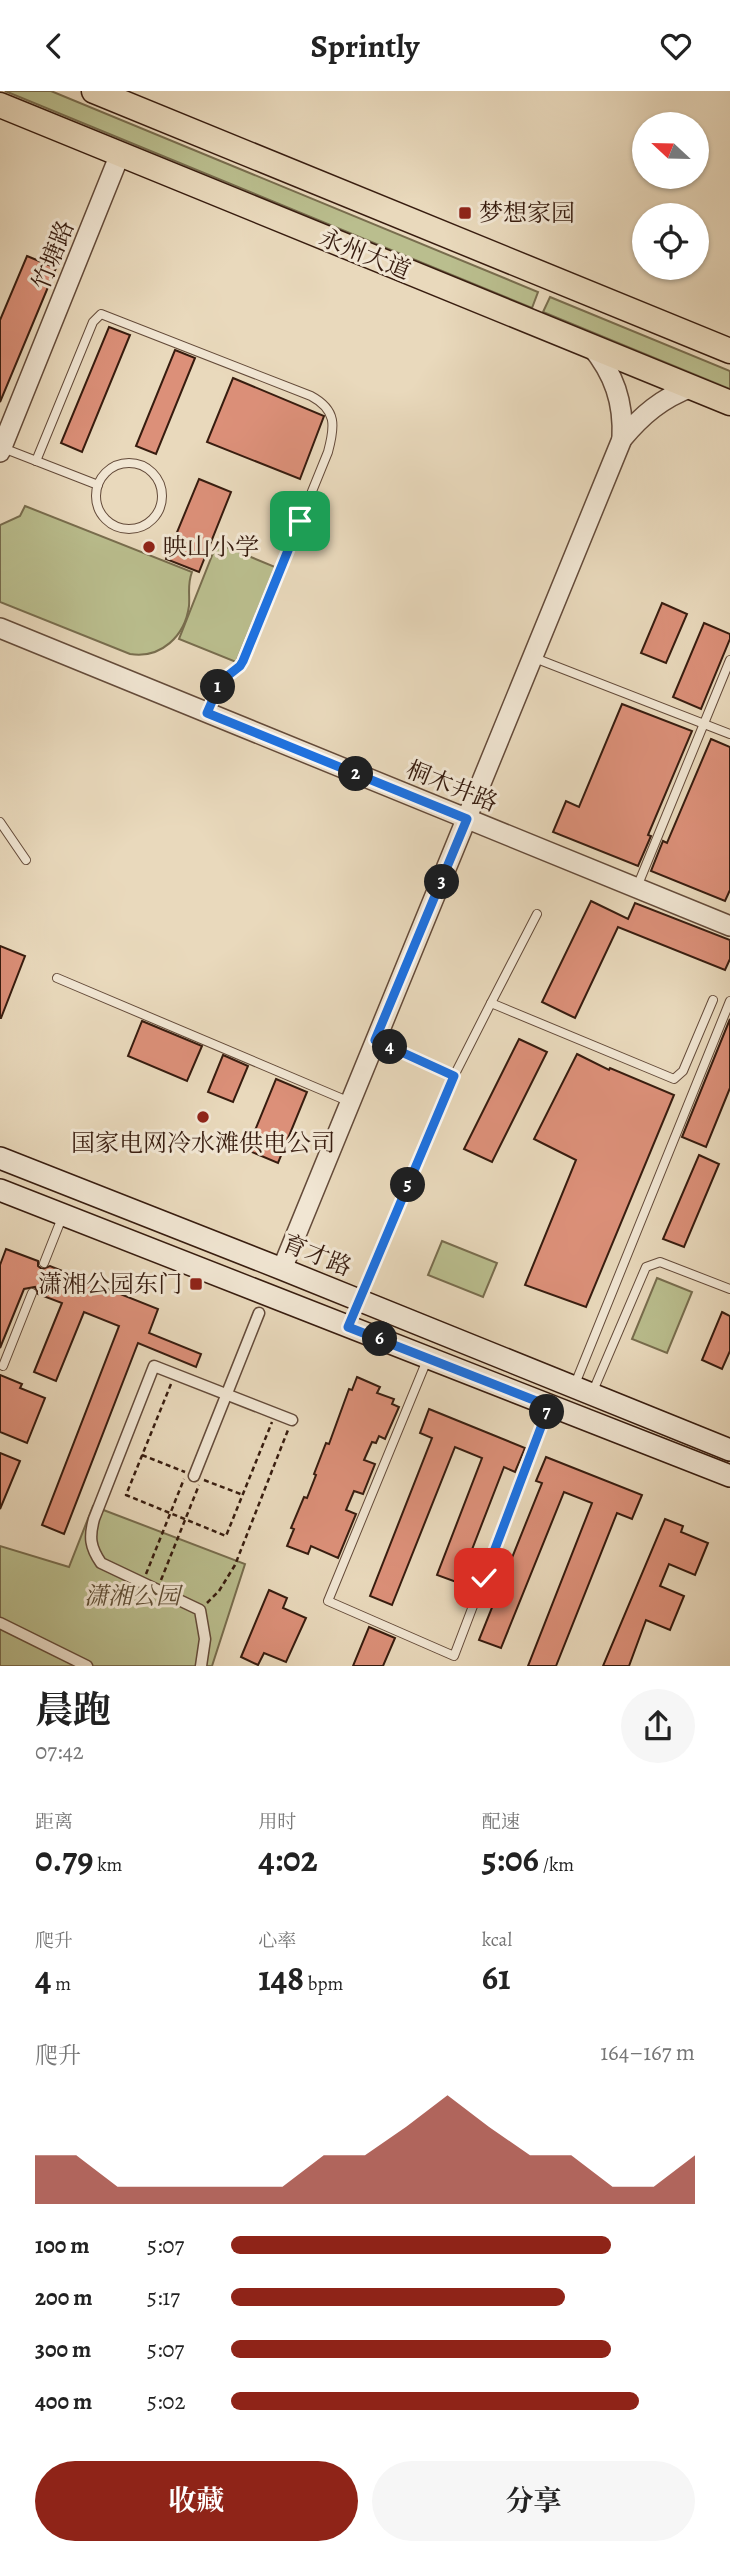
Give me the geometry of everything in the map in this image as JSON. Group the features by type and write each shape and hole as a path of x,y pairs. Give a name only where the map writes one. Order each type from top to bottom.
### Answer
{"main road":[{"name":"永州大道","path":"94,91 730,351"},
{"name":"永州大道","path":"0,105 730,403"},
{"name":"育才路","path":"0,1159 282,1269 730,1450"},
{"path":"0,1190 730,1476"}],"street":[{"name":"竹塘路","path":"1,450 120,154"},
{"path":"282,1269 622,439 623,418 616,388 604,362 590,345"},
{"path":"622,439 649,410 664,399 692,387"},
{"name":"桐木井路","path":"0,628 467,819 729,922"},
{"path":"194,1476 259,1313"},
{"path":"201,1666 205,1639 200,1610 101,1563 92,1550 90,1535 94,1519 154,1366 292,1420"},
{"path":"0,1623 87,1666"}],"lane":[{"path":"36,461 93,322 101,314 325,403 331,413 332,426 328,452 243,661 221,681 207,713"},
{"path":"1,450 98,485"},
{"path":"135,464 154,474 159,484 161,505 149,522 139,528 117,527 100,513 96,503 98,485 106,472 115,466 135,464"},
{"path":"532,657 730,734"},
{"path":"637,887 730,660"},
{"path":"0,822 26,860"},
{"path":"348,1327 454,1076 537,914"},
{"path":"57,978 350,1101"},
{"path":"491,1003 674,1079 683,1071 713,1000"},
{"path":"583,1391 730,1001"},
{"path":"375,1040 454,1076"},
{"path":"44,1263 64,1215"},
{"path":"583,1391 646,1267 660,1262 730,1289"},
{"path":"3,1366 32,1293"},
{"path":"428,1358 328,1601 454,1656 549,1406"}],"path":[{"path":"200,1610 219,1591 234,1565 292,1420"},
{"path":"142,1583 194,1476"},
{"path":"157,1590 194,1476"}],"green space":[{"path":"5,91 51,91 538,292 532,308"},
{"path":"550,297 730,371 730,389 543,312"},
{"path":"25,506 192,572 187,617 177,636 152,653 130,654 0,602 0,525 20,516"},
{"path":"217,543 275,567 236,662 179,639"},
{"path":"442,1241 497,1263 483,1297 428,1275"},
{"path":"657,1278 692,1292 667,1353 632,1339"},
{"name":"潇湘公园","path":"93,1506 245,1564 212,1666 0,1666 0,1546 69,1567"}],"building":[{"path":"27,256 56,268 0,402 0,320"},
{"path":"109,327 130,335 82,452 61,443"},
{"path":"175,350 195,358 156,454 136,446"},
{"path":"233,378 324,416 300,479 207,442"},
{"path":"199,479 231,492 199,572 166,559"},
{"path":"662,603 687,614 666,663 641,653"},
{"path":"704,623 730,634 730,639 701,709 673,697"},
{"path":"622,704 692,731 648,835 651,836 638,866 553,832 566,801 579,807"},
{"path":"711,739 730,747 730,890 725,901 651,871 663,841 667,843"},
{"path":"591,901 628,919 635,903 730,940 730,959 725,970 618,927 575,1018 542,1002"},
{"path":"0,946 25,956 1,1018 0,1018"},
{"path":"730,1019 730,1088 706,1147 682,1137"},
{"path":"142,1021 202,1046 187,1081 128,1056"},
{"path":"519,1039 547,1052 492,1162 464,1149"},
{"path":"577,1054 609,1070 610,1068 674,1095 586,1307 525,1285 576,1160 534,1139"},
{"path":"223,1055 248,1066 233,1102 208,1092"},
{"path":"276,1079 307,1092 278,1163 247,1150"},
{"path":"699,1155 719,1164 684,1247 663,1239"},
{"path":"6,1249 38,1261 38,1266 42,1269 50,1266 158,1309 149,1333 201,1354 196,1367 138,1343 64,1534 42,1525 119,1326 84,1312 56,1381 34,1372 62,1303 38,1294 35,1287 24,1289 0,1348 0,1265"},
{"path":"722,1312 730,1316 730,1351 722,1369 702,1360"},
{"path":"0,1375 22,1384 20,1388 45,1398 27,1443 0,1432"},
{"path":"357,1377 380,1387 377,1393 394,1399 392,1404 399,1407 385,1439 379,1436 376,1443 372,1442 364,1460 375,1464 363,1494 354,1491 346,1510 356,1514 338,1558 311,1546 308,1554 287,1546 294,1529 291,1528 304,1497 307,1498 326,1443 329,1444 349,1389 352,1390"},
{"path":"429,1409 525,1448 515,1472 504,1467 459,1583 437,1575 482,1458 455,1447 392,1605 370,1596 432,1438 420,1433"},
{"path":"0,1453 20,1461 0,1509"},
{"path":"546,1457 642,1495 632,1519 617,1513 556,1666 528,1666 592,1503 564,1492 501,1648 479,1640 542,1483 536,1481"},
{"path":"665,1519 683,1526 681,1532 708,1543 695,1575 669,1564 660,1586 684,1596 670,1630 646,1620 629,1666 603,1666"},
{"path":"269,1590 287,1598 283,1608 306,1618 286,1662 264,1653 258,1665 241,1657"},
{"path":"369,1627 395,1638 383,1666 353,1666"}],"place":[{"name":"梦想家园","path":"465,213"},
{"name":"映山小学","path":"149,547"},
{"name":"国家电网冷水滩供电公司","path":"203,1117"},
{"name":"潇湘公园东门","path":"196,1284"}],"route":[{"path":"300,521 243,661 234,671 224,676 207,713 467,819 375,1040 454,1076 348,1327 549,1406 484,1578"}]}
